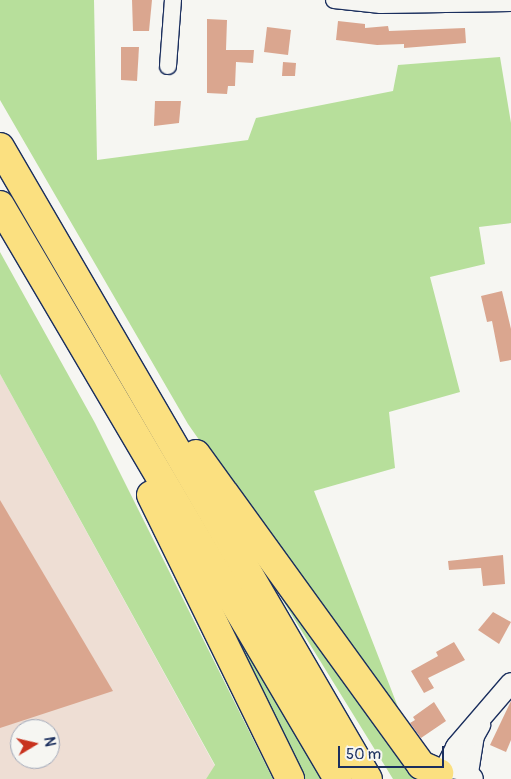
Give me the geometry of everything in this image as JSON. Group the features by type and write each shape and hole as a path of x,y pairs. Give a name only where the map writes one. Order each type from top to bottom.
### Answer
{"highway":[{"path":"0,147 368,779"},
{"path":"0,205 338,779"},
{"path":"87,298 114,322 193,451 392,727 421,765 440,773"},
{"path":"115,403 122,435 290,779"}],"main road":[{"path":"440,773 458,767 470,776"}],"street":[{"path":"168,66 173,0"},
{"path":"334,0 381,5 511,3"},
{"path":"440,773 447,759 511,683"},
{"path":"470,776 474,736 488,710"}],"shaded area":[{"path":"0,374 215,766 206,779 0,779"}],"green space":[{"path":"0,0 94,0 97,160 248,140 256,118 393,91 398,65 500,57 511,123 511,223 479,227 485,264 430,277 460,392 389,412 395,468 314,491 424,774 417,779 393,779 277,591 244,504 188,424 0,100"},
{"path":"0,252 95,423 273,779 206,779 215,765 0,374"},
{"path":"201,572 322,779 299,779"}],"building":[{"path":"132,0 152,0 149,31 133,31"},
{"path":"207,19 227,20 226,50 254,50 253,63 236,62 235,86 228,86 227,94 207,93"},
{"path":"338,21 365,24 365,28 388,26 389,31 465,28 466,43 404,48 404,44 377,45 336,40"},
{"path":"267,27 291,30 288,55 264,52"},
{"path":"121,47 139,47 137,81 121,80"},
{"path":"283,62 296,63 295,76 282,76"},
{"path":"155,101 181,101 179,123 154,126"},
{"path":"502,291 511,329 511,360 500,362 492,321 487,322 481,296"},
{"path":"0,500 113,691 27,719 10,719 10,725 0,728"},
{"path":"503,555 505,584 483,586 481,568 449,570 448,561"},
{"path":"493,612 511,622 499,644 478,630"},
{"path":"454,642 465,660 428,678 434,688 424,693 411,671 438,656 436,652"},
{"path":"511,701 511,740 506,752 490,745"},
{"path":"434,702 446,721 421,738 410,723 415,720 413,717"}]}
